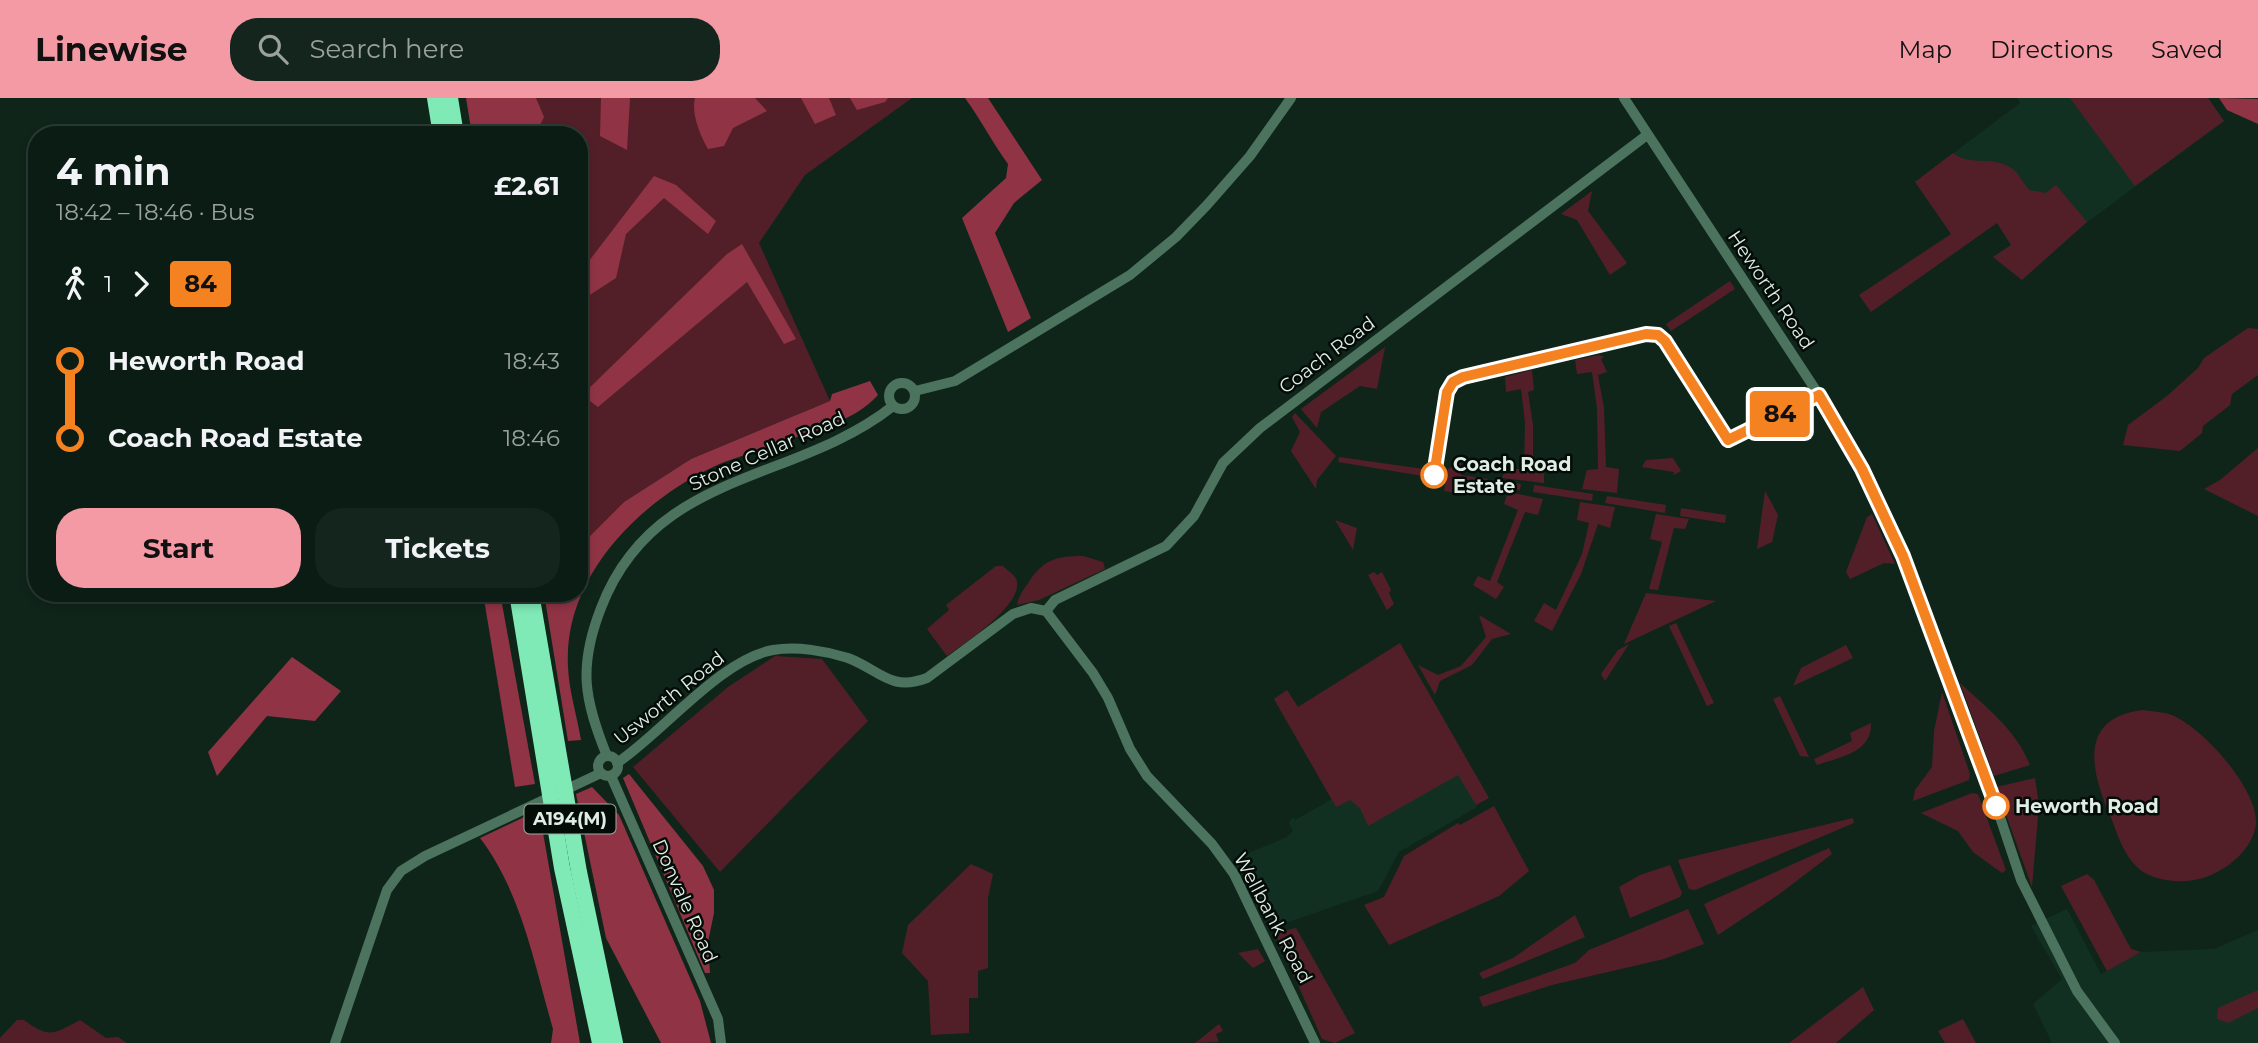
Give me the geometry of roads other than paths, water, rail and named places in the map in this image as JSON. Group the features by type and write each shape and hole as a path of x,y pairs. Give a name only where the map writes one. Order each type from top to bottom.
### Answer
{"highway":[{"path":"435,98 440,126"},
{"path":"450,98 455,126"},
{"name":"A194(M)","path":"518,602 562,868 600,1043"},
{"name":"A194(M)","path":"533,602 579,872 615,1043"}],"street":[{"path":"915,391 955,381 1130,275 1176,237 1207,205 1250,156 1291,98"},
{"name":"Heworth Road","path":"1624,98 1819,395 1862,469 1903,556 1988,781 2021,880 2077,991 2115,1043"},
{"name":"Coach Road","path":"1046,611 1055,600 1166,546 1194,516 1223,463 1260,428 1647,135"},
{"path":"897,384 910,385 915,391 916,401 911,407 897,409 888,396 897,384"},
{"name":"Stone Cellar Road","path":"612,760 590,714 586,684 588,642 607,590 635,548 667,519 698,499 746,475 850,434 893,406"},
{"name":"Usworth Road","path":"612,760 649,740 720,677 749,658 772,650 812,650 849,659 895,682 911,684 928,678 1022,609 1040,608 1046,611"},
{"name":"Wellbank Road","path":"1046,611 1093,673 1108,698 1130,750 1147,776 1212,844 1234,874 1315,1043"},
{"path":"335,1043 379,910 392,881 425,856 526,808 582,783 606,774 617,769 612,760 598,764 606,774"},
{"name":"Donvale Road","path":"606,774 718,1019 722,1043"}],"place":[{"name":"Coach Road Estate","path":"1434,475"},
{"name":"Heworth Road","path":"1996,806"}]}
